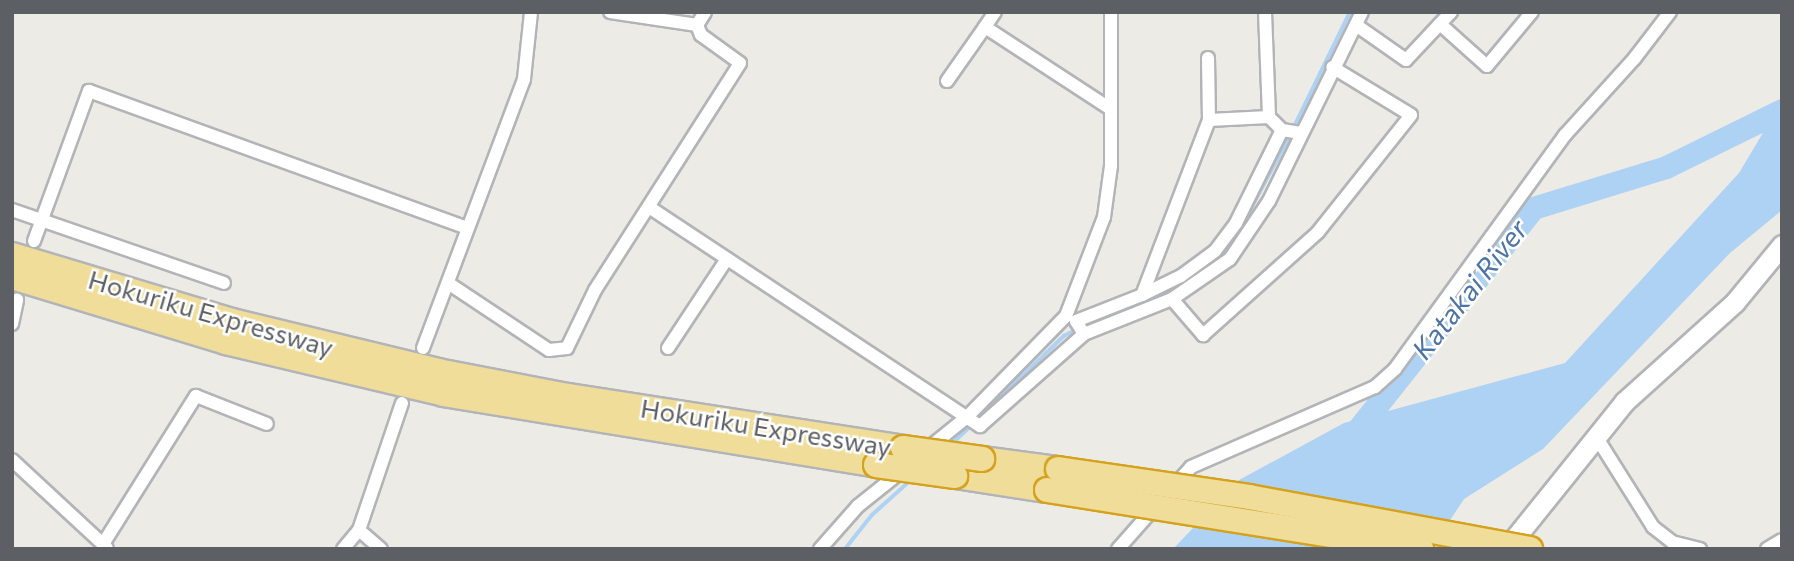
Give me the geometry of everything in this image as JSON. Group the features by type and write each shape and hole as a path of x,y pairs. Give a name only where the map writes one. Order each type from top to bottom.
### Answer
{"highway":[{"name":"Hokuriku Expressway","path":"12,255 232,321 438,371 568,396 982,459 1052,479 1421,549"},
{"name":"Hokuriku Expressway","path":"15,289 430,391 560,416 955,476 1052,479 1249,497 1530,549"}],"main road":[{"path":"1506,549 1624,402 1735,302 1782,245"}],"street":[{"path":"423,348 524,79 531,12"},
{"path":"610,12 696,25"},
{"path":"696,25 705,12"},
{"path":"947,81 995,12"},
{"path":"1071,318 1104,217 1111,166 1111,12"},
{"path":"1265,12 1269,117 1282,130 1301,132"},
{"path":"649,207 980,426 1084,334 1172,299 1221,267 1250,234 1362,12"},
{"path":"1356,25 1406,60 1451,12"},
{"path":"1440,24 1488,66 1532,12"},
{"path":"1118,549 1191,467 1375,387 1395,369 1565,135 1634,60 1670,12"},
{"path":"448,283 549,350 567,348 595,290 740,63 701,35 696,25"},
{"path":"985,27 1111,109"},
{"path":"1142,295 1209,120 1208,58"},
{"path":"1172,299 1203,335 1318,232 1411,115 1332,67"},
{"path":"34,241 89,91 467,228"},
{"path":"1209,120 1269,117"},
{"path":"820,549 858,506 967,417 1071,318 1142,295 1181,276 1215,251 1236,223 1282,130"},
{"path":"12,210 225,283"},
{"path":"668,348 727,259"},
{"path":"12,324 15,289"},
{"path":"1071,318 1084,334"},
{"path":"12,460 105,546 196,396 267,424"},
{"path":"343,549 359,530 402,403"},
{"path":"1597,438 1653,527 1672,542 1700,549"},
{"path":"359,530 381,549"},
{"path":"1767,549 1782,540"}],"water":[{"path":"1782,101 1782,210 1730,253 1543,449 1464,499 1431,549 1173,549 1239,480 1344,423 1565,363 1739,173"}],"waterway":[{"path":"1294,127 1350,12"},
{"name":"Katakai River","path":"1351,438 1533,208 1666,167 1782,110"},
{"path":"1190,276 1229,249 1291,134"},
{"path":"1142,305 1175,286"},
{"path":"1083,327 1115,315"},
{"path":"951,445 1064,336 1076,330"},
{"path":"845,549 872,515 911,480"}]}
